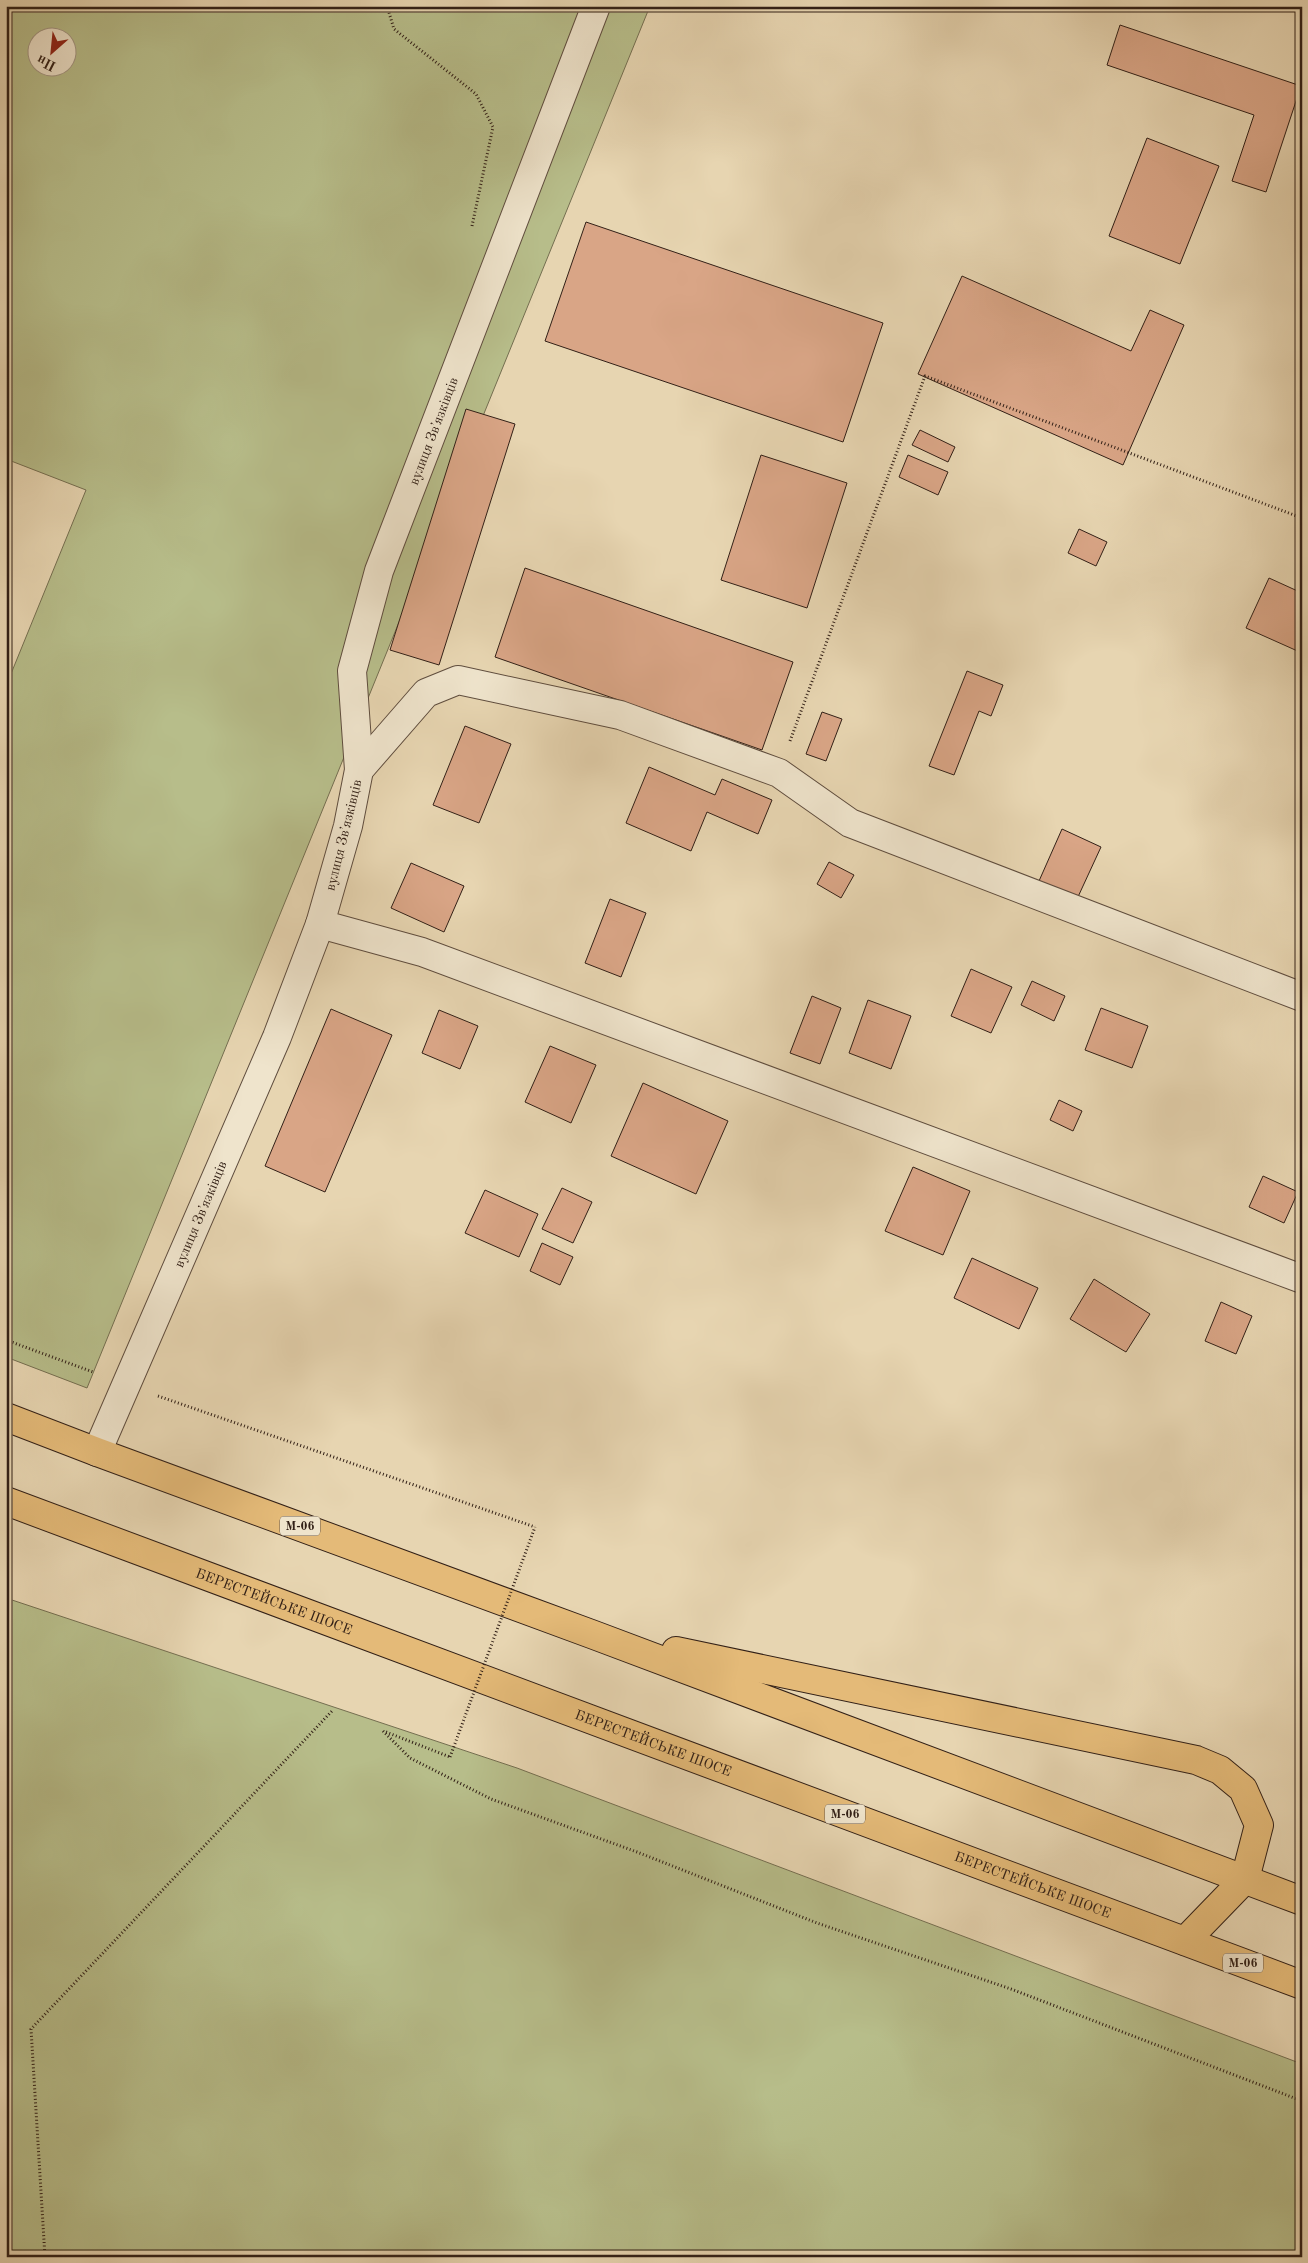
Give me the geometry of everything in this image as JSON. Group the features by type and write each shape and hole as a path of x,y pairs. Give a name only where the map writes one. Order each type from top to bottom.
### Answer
{"highway":[{"name":"М-06","path":"6,1417 1302,1901"},
{"name":"БЕРЕСТЕЙСЬКЕ ШОСЕ","path":"6,1501 1302,1986"},
{"path":"594,1635 1196,1760 1220,1770 1243,1789 1259,1825 1245,1879 1185,1941"}],"street":[{"name":"вулиця Звʼязківців","path":"97,1452 277,1037 320,924 348,826 360,770 352,671 379,570 596,6"},
{"path":"360,770 426,693 458,680 620,715 779,773 850,823 1302,997"},
{"path":"320,924 422,952 1302,1279"}],"path":[{"path":"387,6 394,29 476,94 493,127 471,230"},
{"path":"779,773 925,376 1302,518"},
{"path":"6,1340 126,1385 535,1527 450,1757 383,1731 410,1758 491,1799 637,1852 817,1923 1012,1990 1302,2101"},
{"path":"45,2257 31,2029 332,1711"}],"green space":[{"path":"6,6 650,6 87,1388 6,1357 6,686 86,490 6,459"},
{"path":"6,1598 517,1768 1302,2064 1302,2257 6,2257"}],"building":[{"path":"1120,25 1301,86 1266,192 1232,181 1254,115 1107,65"},
{"path":"1147,138 1219,166 1180,264 1109,236"},
{"path":"586,222 883,323 843,442 545,341"},
{"path":"962,276 1131,351 1150,310 1184,325 1123,465 918,374"},
{"path":"466,409 515,424 439,665 390,650"},
{"path":"920,430 955,447 948,462 912,445"},
{"path":"761,455 847,483 807,608 721,580"},
{"path":"908,455 948,472 938,495 899,477"},
{"path":"1079,529 1107,542 1096,566 1068,553"},
{"path":"525,568 793,662 762,750 495,657"},
{"path":"1269,578 1302,593 1302,653 1246,628"},
{"path":"967,671 1003,685 991,716 979,711 954,775 929,766"},
{"path":"822,712 842,719 826,761 806,754"},
{"path":"465,726 511,744 479,823 433,805"},
{"path":"649,767 715,795 722,779 772,800 758,834 707,812 691,851 626,823"},
{"path":"1062,829 1101,847 1077,899 1039,881"},
{"path":"829,862 854,875 841,898 817,884"},
{"path":"411,863 464,886 444,932 391,908"},
{"path":"610,899 646,913 621,977 585,963"},
{"path":"971,969 1012,987 991,1033 951,1016"},
{"path":"1032,981 1065,996 1054,1021 1021,1005"},
{"path":"812,996 841,1008 820,1064 790,1053"},
{"path":"868,1000 911,1016 891,1069 849,1053"},
{"path":"1101,1008 1148,1026 1132,1068 1085,1050"},
{"path":"331,1009 392,1035 325,1192 265,1166"},
{"path":"439,1010 478,1026 460,1069 422,1053"},
{"path":"550,1046 596,1065 571,1123 525,1102"},
{"path":"643,1083 728,1121 696,1194 611,1156"},
{"path":"1059,1100 1082,1111 1073,1131 1050,1120"},
{"path":"913,1167 970,1191 943,1255 885,1231"},
{"path":"1263,1176 1298,1192 1284,1223 1249,1207"},
{"path":"562,1188 592,1202 573,1243 542,1229"},
{"path":"485,1190 538,1214 519,1257 465,1233"},
{"path":"542,1243 573,1257 560,1285 530,1271"},
{"path":"972,1258 1038,1288 1019,1329 954,1298"},
{"path":"1094,1279 1150,1314 1126,1352 1070,1319"},
{"path":"1221,1302 1252,1316 1236,1354 1205,1341"}]}
